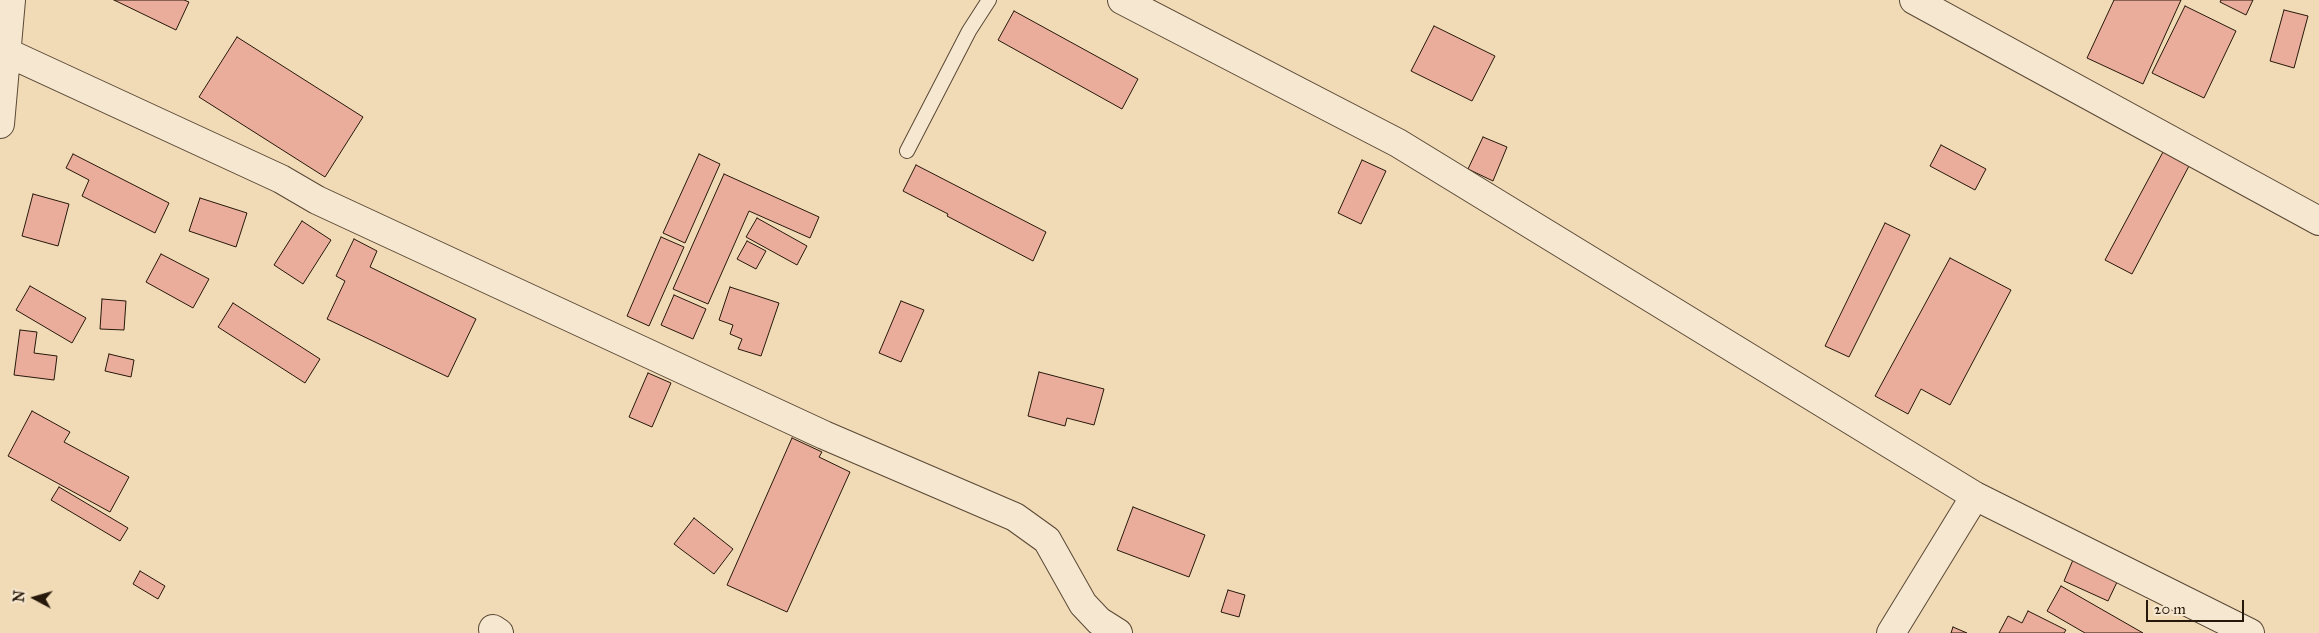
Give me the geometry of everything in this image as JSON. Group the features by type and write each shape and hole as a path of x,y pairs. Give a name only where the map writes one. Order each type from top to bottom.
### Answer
{"street":[{"path":"0,124 11,0"},
{"path":"1122,0 1398,143 1975,496 2250,633"},
{"path":"1914,0 2319,221"},
{"path":"6,52 281,179 317,200 824,435 1015,517 1047,540 1083,604 1099,621 1118,633"},
{"path":"1892,633 1975,496"}],"lane":[{"path":"907,151 969,31 989,0"}],"building":[{"path":"114,0 184,0 189,2 176,30"},
{"path":"2114,0 2181,0 2143,84 2087,58"},
{"path":"2221,0 2253,0 2246,15 2220,2"},
{"path":"2185,6 2236,31 2204,98 2152,73"},
{"path":"2284,10 2308,16 2294,68 2270,61"},
{"path":"1014,11 1138,79 1122,109 998,40"},
{"path":"1434,26 1495,56 1472,101 1411,71"},
{"path":"237,37 363,117 325,177 199,97"},
{"path":"1483,137 1507,147 1493,181 1468,169"},
{"path":"1941,145 1986,169 1975,190 1930,166"},
{"path":"2163,152 2189,166 2132,274 2105,260"},
{"path":"73,154 169,203 155,233 82,196 89,180 66,168"},
{"path":"699,154 720,164 685,243 663,233"},
{"path":"1362,160 1386,171 1361,224 1338,213"},
{"path":"916,165 1046,232 1033,261 903,191"},
{"path":"724,174 819,217 810,238 749,211 708,304 673,289"},
{"path":"33,194 69,204 58,246 22,236"},
{"path":"200,198 247,213 236,247 189,231"},
{"path":"757,218 807,246 797,265 746,237"},
{"path":"302,221 331,240 303,284 274,265"},
{"path":"1885,223 1910,235 1849,357 1825,346"},
{"path":"661,237 684,247 649,326 627,316"},
{"path":"354,239 377,251 370,267 476,319 448,377 327,319 345,281 336,276"},
{"path":"747,241 766,251 756,269 737,259"},
{"path":"161,254 209,279 193,308 146,282"},
{"path":"1950,258 2011,290 1950,405 1921,389 1908,414 1875,396"},
{"path":"30,286 86,318 72,343 16,310"},
{"path":"730,287 779,303 761,356 738,349 742,339 730,334 733,325 719,320"},
{"path":"674,295 706,309 693,339 661,325"},
{"path":"102,299 126,301 124,330 100,329"},
{"path":"901,301 924,310 901,362 879,353"},
{"path":"233,303 320,359 305,383 218,327"},
{"path":"20,330 37,332 34,353 57,356 54,380 14,375"},
{"path":"109,354 134,360 131,377 105,371"},
{"path":"1039,372 1104,389 1094,425 1067,418 1065,426 1028,416"},
{"path":"648,373 671,383 652,427 629,417"},
{"path":"32,411 70,432 64,442 129,477 110,512 8,456"},
{"path":"792,438 822,452 819,457 850,472 787,612 727,585"},
{"path":"59,487 128,528 120,541 51,500"},
{"path":"1133,507 1205,535 1189,577 1117,550"},
{"path":"694,518 733,549 714,574 674,544"},
{"path":"2073,560 2118,580 2108,601 2064,581"},
{"path":"140,571 165,586 158,599 133,584"},
{"path":"2061,586 2143,633 2085,633 2047,611"},
{"path":"1228,590 1245,595 1239,617 1221,612"},
{"path":"2028,611 2066,630 2064,633 1999,633 2008,616 2022,623"},
{"path":"1953,627 1967,633 1951,633"}]}
